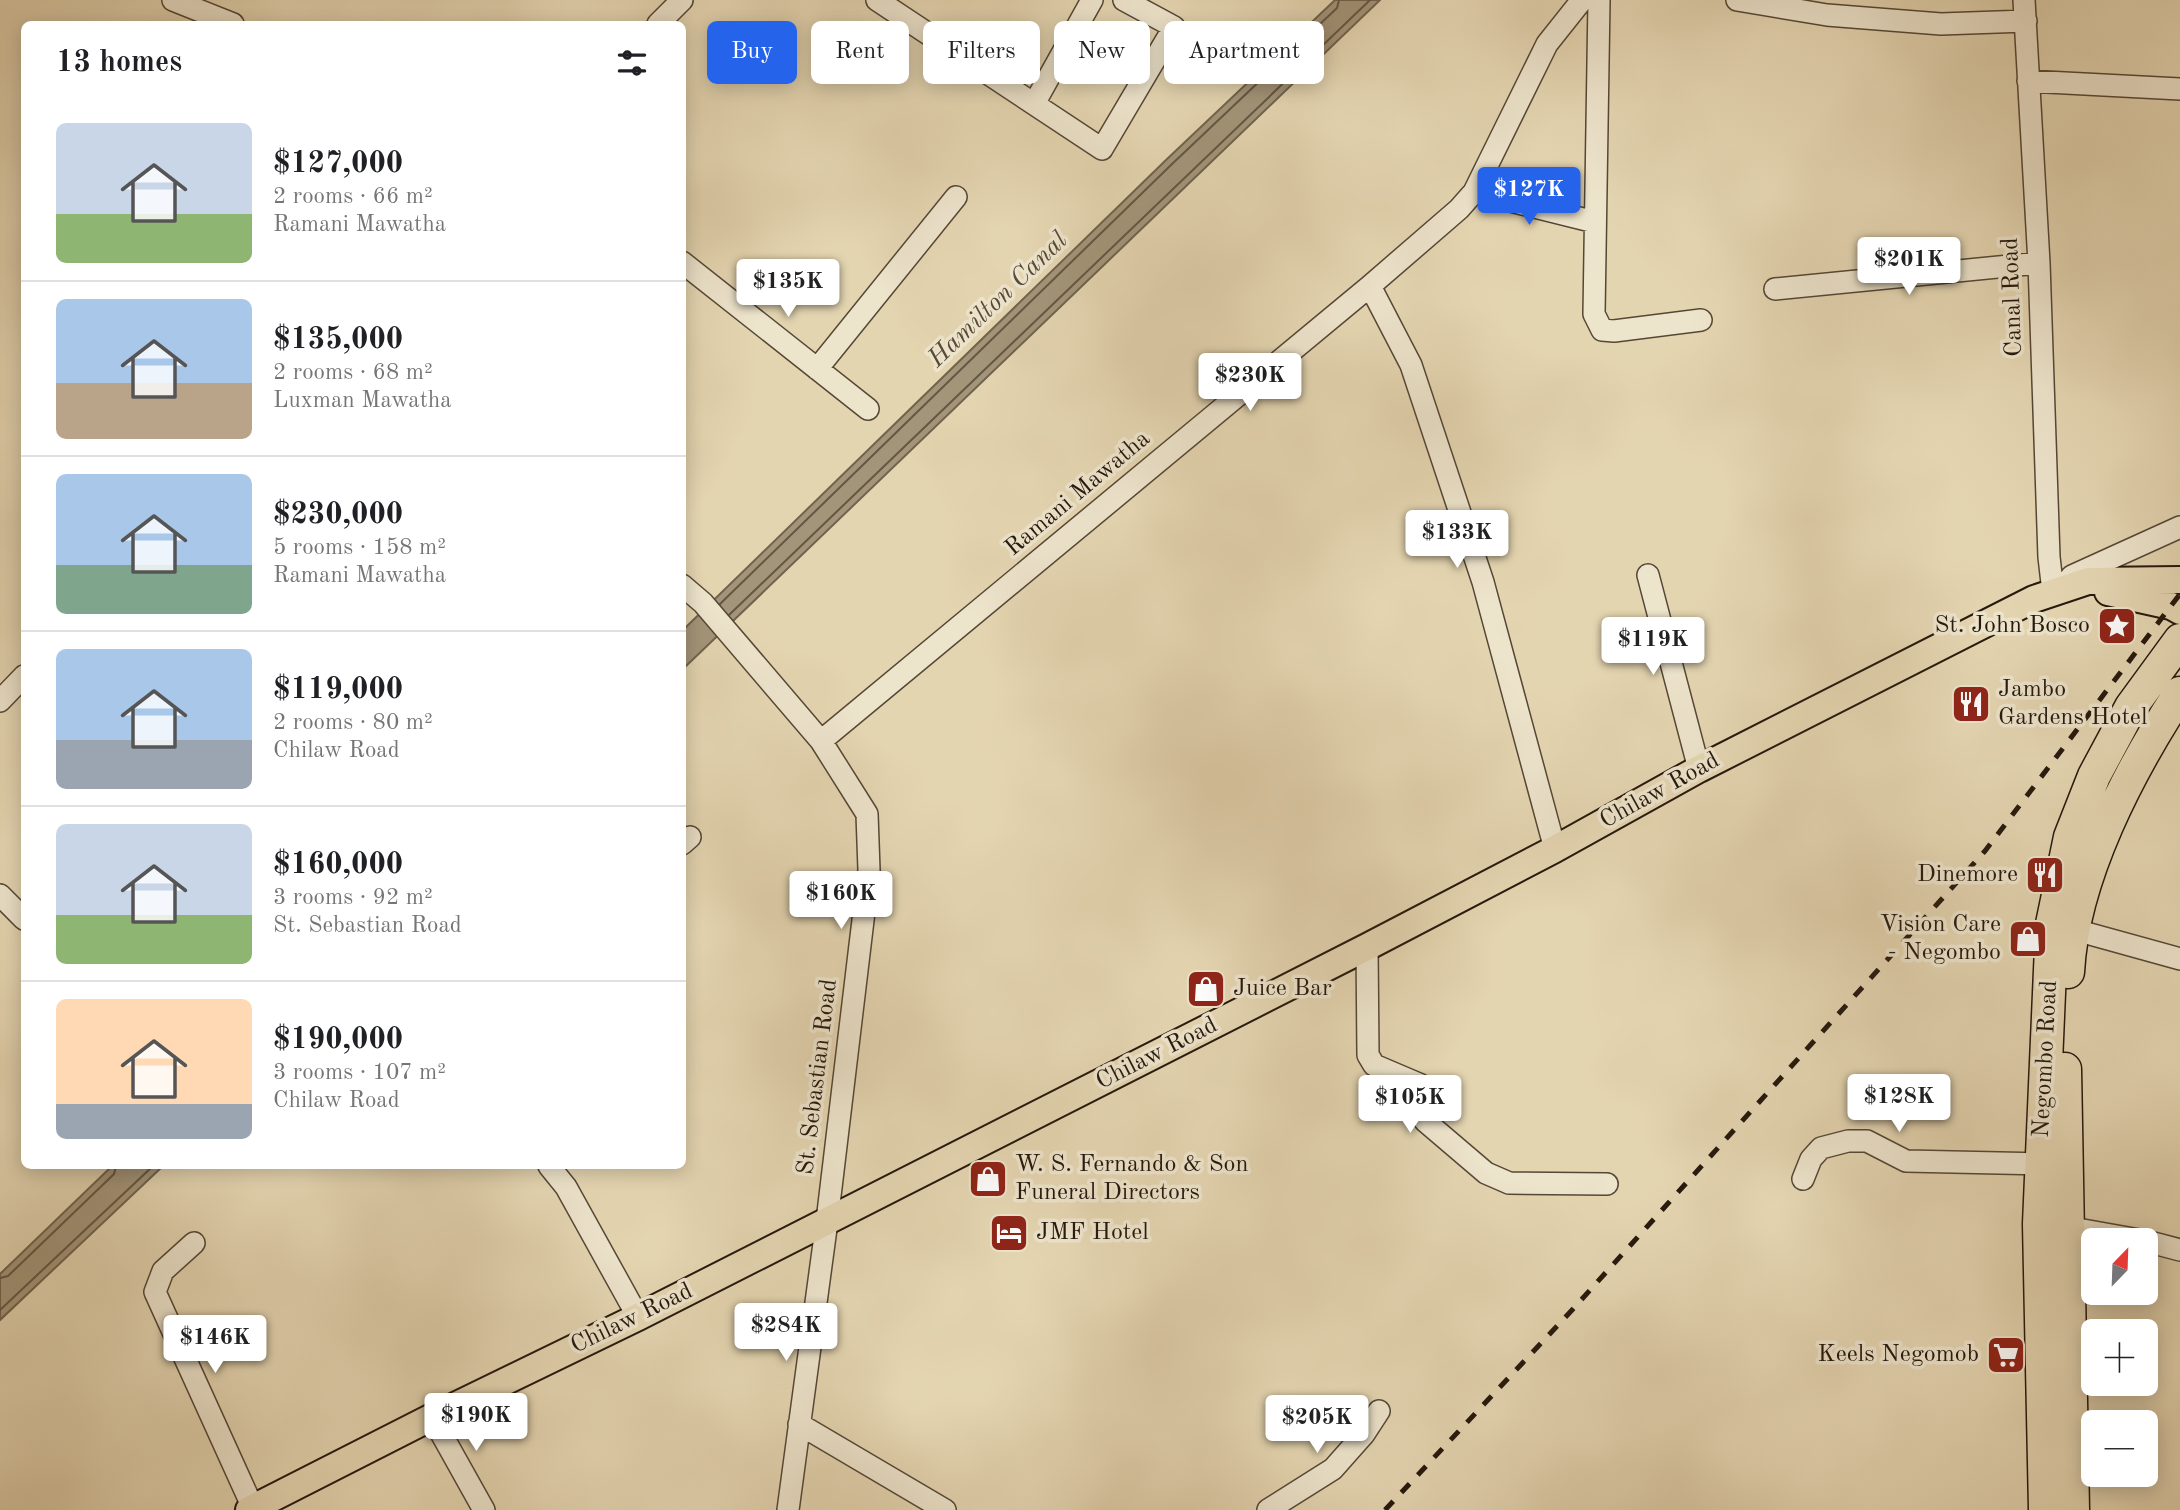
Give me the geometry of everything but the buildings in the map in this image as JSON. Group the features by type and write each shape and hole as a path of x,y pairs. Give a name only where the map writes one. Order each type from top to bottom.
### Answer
{"highway":[{"name":"Negombo Road","path":"2073,1510 2053,1225 2041,1164 2070,837 2094,776 2132,707 2180,640"},
{"name":"Negombo Road","path":"2045,1510 2053,1225 2068,967 2063,926 2090,874 2123,788 2180,694"}],"main road":[{"name":"Chilaw Road","path":"262,1507 432,1416 638,1317 1367,947 1555,849 1699,769 2057,590 2088,581 2180,580"},
{"name":"Chilaw Road","path":"2057,590 2116,592 2171,606 2180,611"}],"street":[{"path":"173,0 226,21"},
{"path":"661,21 682,0"},
{"path":"877,0 1102,149 1174,27 1124,0"},
{"path":"1034,104 1092,0"},
{"name":"Ramani Mawatha","path":"821,741 1370,286 1459,209 1474,192 1547,44 1582,0"},
{"path":"1600,0 1594,314 1602,330 1614,331 1701,320"},
{"path":"1737,0 1826,15 1941,24 2025,10"},
{"name":"Canal Road","path":"2025,10 2039,263 2046,502 2057,590"},
{"path":"2028,81 2180,89"},
{"path":"1474,192 1595,222"},
{"path":"817,369 956,197"},
{"path":"1775,289 2039,263"},
{"path":"686,265 868,409"},
{"path":"1370,286 1411,365 1475,557 1555,849"},
{"path":"2057,590 2072,576 2180,527"},
{"path":"1648,575 1699,769"},
{"name":"St. Sebastian Road","path":"686,588 703,603 821,741 867,814 869,870 827,1222 788,1510"},
{"path":"0,701 21,679"},
{"path":"0,895 21,916"},
{"path":"2063,926 2180,959"},
{"path":"1367,947 1368,1055 1374,1065 1421,1085 1425,1121 1486,1173 1508,1183 1607,1184"},
{"path":"1803,1179 1811,1159 1821,1148 1848,1141 1867,1141 1906,1161 2041,1164"},
{"path":"551,1169 566,1187 638,1317"},
{"path":"2053,1225 2081,1230"},
{"path":"194,1243 163,1271 155,1292 262,1507"},
{"path":"2158,1244 2180,1250"},
{"path":"1268,1510 1333,1469 1364,1434 1378,1411"},
{"path":"432,1416 484,1510"},
{"path":"799,1424 945,1510"}],"water":[{"path":"1335,0 1380,0 1324,54 1324,21 1313,21"},
{"path":"1246,84 1292,84 686,666 686,627"},
{"path":"109,1169 160,1169 0,1320 0,1274"}],"railway":[{"path":"1385,1510 1573,1309 1985,851 2180,594"}],"place":[{"name":"St. John Bosco","path":"2117,626"},
{"name":"Jambo Gardens Hotel","path":"1971,704"},
{"name":"Dinemore","path":"2045,875"},
{"name":"Vision Care - Negombo","path":"2028,939"},
{"name":"Juice Bar","path":"1206,989"},
{"name":"W. S. Fernando & Son Funeral Directors","path":"988,1179"},
{"name":"JMF Hotel","path":"1009,1233"},
{"name":"Keels Negomob","path":"2006,1355"}],"water label":[{"name":"Hamilton Canal","path":"998,300"}]}
